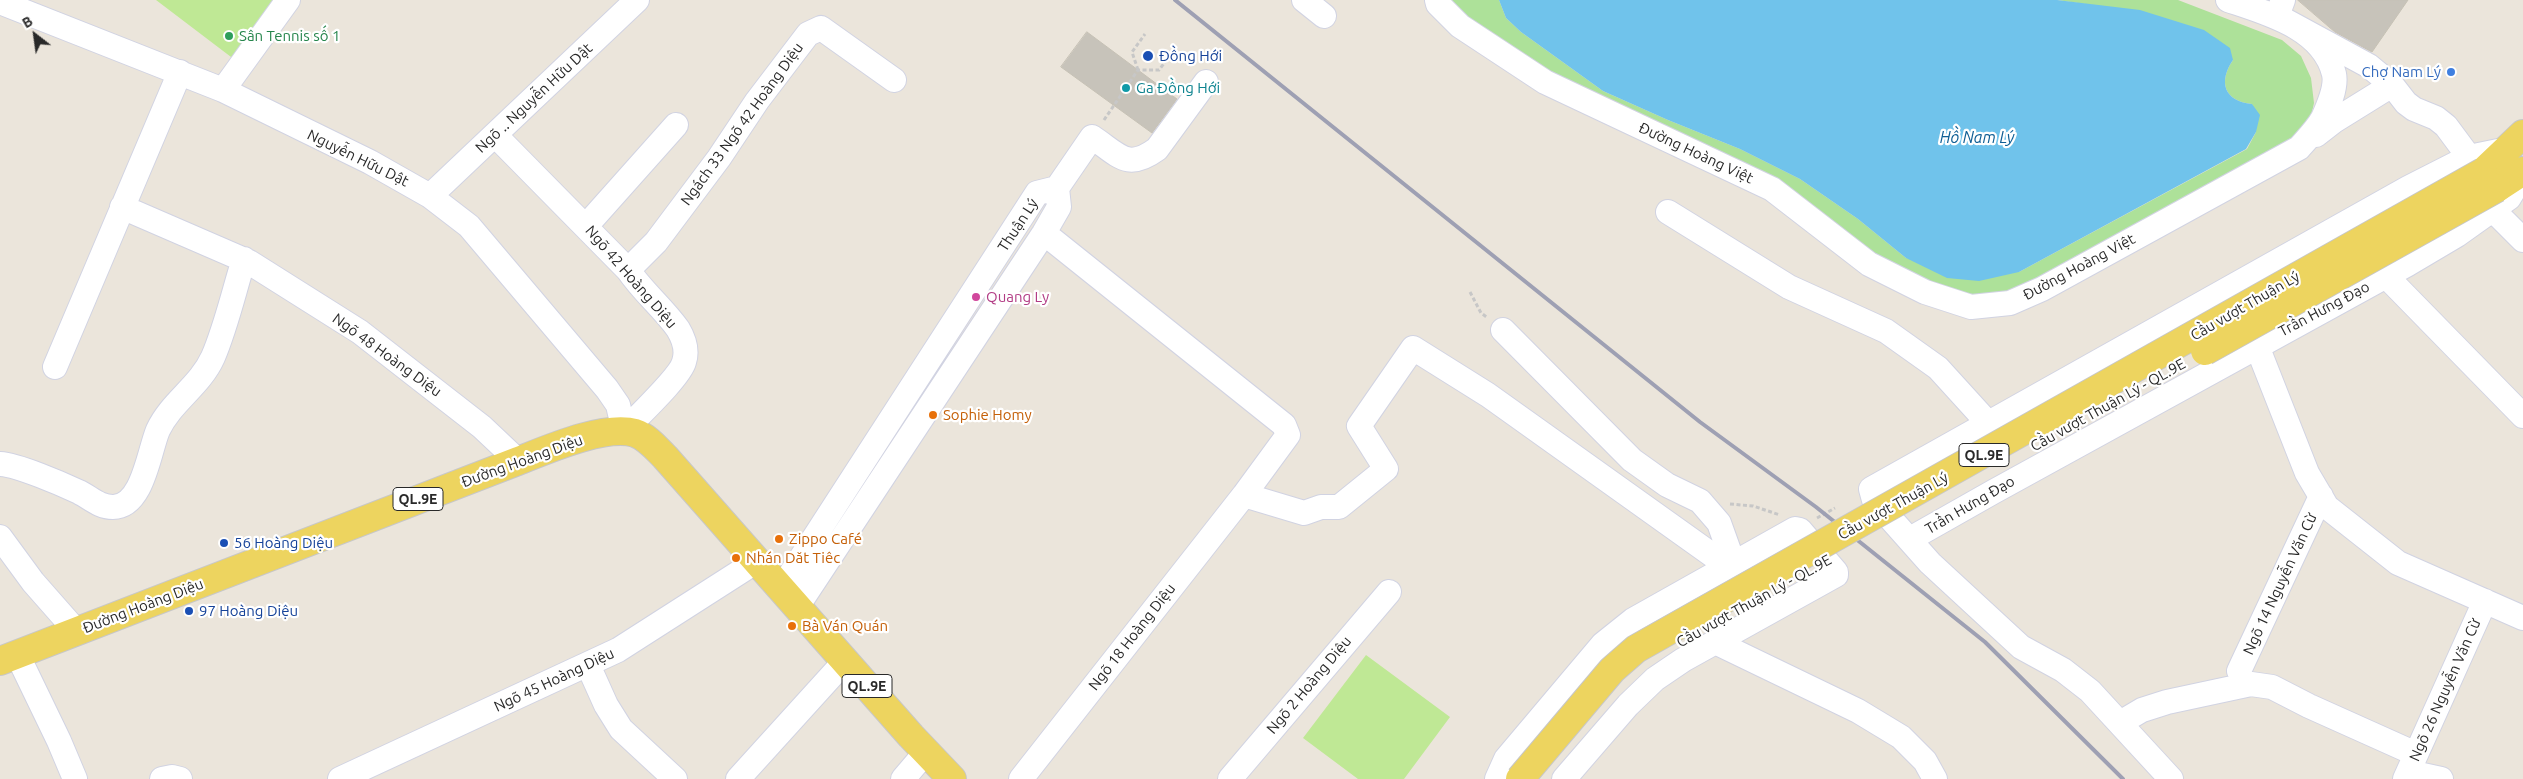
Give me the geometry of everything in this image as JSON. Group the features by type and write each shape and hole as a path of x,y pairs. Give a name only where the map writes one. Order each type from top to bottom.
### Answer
{"main road":[{"name":"QL.9E","path":"2486,182 2518,151"},
{"name":"Cầu vượt Thuận Lý","path":"1520,779 1612,670 1636,649 2486,182"},
{"name":"Cầu vượt Thuận Lý - QL.9E","path":"1542,779 1629,675 1657,655 2486,182"},
{"name":"QL.9E","path":"624,431 641,436 649,441 952,779"},
{"name":"Đường Hoàng Diệu","path":"9,657 518,460 572,441 624,431"}],"street":[{"path":"223,90 288,0"},
{"name":"Ngõ .. Nguyễn Hữu Dật","path":"430,196 637,0"},
{"path":"1304,0 1324,16"},
{"name":"Đường Hoàng Việt","path":"1437,0 1438,4 1460,26 1545,82 1772,188 1869,264 1925,292 1971,307 2010,303 2042,289 2299,148 2322,120 2331,98 2335,75 2324,52 2280,8 2228,0"},
{"name":"Nguyễn Hữu Dật","path":"0,2 223,90 370,162 430,196 469,226 607,389 618,405 624,431"},
{"path":"2280,8 2369,66 2392,85 2410,106 2436,118 2446,126 2486,182 2523,240"},
{"name":"Ngách 33 Ngõ 42 Hoàng Diệu","path":"628,270 656,242 719,158 757,100 808,34 821,28 894,80"},
{"path":"55,367 180,72"},
{"path":"1056,188 1092,137 1128,161 1142,159 1158,149 1206,82"},
{"path":"2299,148 2334,121 2392,85"},
{"path":"586,226 676,125"},
{"name":"Ngõ 42 Hoàng Diệu","path":"495,135 628,270 638,285 677,328 685,342 684,362 677,374 624,431"},
{"name":"Trần Hưng Đạo","path":"2518,151 2486,182 2456,235 2386,276 2256,346 1910,539 1874,500 1871,489 2408,188 2486,182 2509,198 2523,175"},
{"name":"Thuận Lý","path":"1056,188 1059,206 1044,233 789,598 1038,193 1056,188"},
{"name":"Ngõ 48 Hoàng Diệu","path":"122,207 244,259 360,332 482,427 518,460"},
{"path":"1668,212 1789,287 1886,330 1938,368 1988,423"},
{"name":"Ngõ 18 Hoàng Diệu","path":"1021,779 1244,495 1288,435 1284,425 1044,233"},
{"path":"0,464 79,492 103,507 115,508 125,505 140,487 158,430 168,413 198,383 213,357 244,259"},
{"path":"2386,276 2523,416"},
{"path":"1503,330 1626,455 1667,485 1700,501 1719,523 1727,565"},
{"path":"2256,346 2307,472 2327,507 2398,563 2523,618"},
{"path":"1244,495 1304,513 1321,507 1339,507 1386,469 1359,426 1413,348 1488,395 1727,565"},
{"name":"Ngõ 14 Nguyễn Văn Cừ","path":"2239,671 2321,496"},
{"path":"1497,779 1506,759 1603,644 1633,620 1727,565 1798,528 1836,572 1836,575 1715,642 1655,680 1628,705 1564,779"},
{"path":"0,537 33,582 77,632"},
{"path":"1910,539 1930,563 2021,647 2063,670 2090,692 2171,779"},
{"name":"Ngõ 45 Hoàng Diệu","path":"340,779 618,650 757,561"},
{"name":"Ngõ 2 Hoàng Diệu","path":"1230,779 1389,592"},
{"name":"Ngõ 26 Nguyễn Văn Cừ","path":"2410,768 2485,601"},
{"path":"1715,642 1858,711 1901,737 1925,761 1936,779"},
{"path":"9,657 59,741 75,779"},
{"path":"738,779 845,661"},
{"path":"588,665 606,705 621,729 675,779"},
{"path":"2120,723 2142,710 2167,702 2251,684 2272,687 2309,706 2410,768 2442,779"},
{"path":"904,779 926,752"},
{"path":"162,779 172,777 180,779"}],"path":[{"path":"1138,70 1132,52 1145,34"},
{"path":"1138,70 1159,70 1171,54"},
{"path":"1092,137 1138,70"},
{"path":"1470,292 1481,313 1503,330"},
{"path":"1700,501 1753,506 1777,513 1798,528"}],"green space":[{"name":"Sân Tennis số 1","path":"156,0 282,0 235,60"},
{"path":"1450,0 1499,0 1506,18 1521,32 1603,91 1740,149 1800,179 1858,219 1906,258 2019,272 2247,149 2256,132 2252,104 2235,99 2226,89 2226,76 2233,60 2092,5 2057,0 2178,0 2282,40 2301,56 2311,78 2314,103 2309,125 2281,148 2003,297 1979,300 1915,281 1569,88 1464,17"},
{"path":"1366,655 1450,717 1404,779 1358,779 1303,738"}],"water":[{"name":"Hồ Nam Lý","path":"1499,0 2057,0 2140,10 2204,30 2230,48 2233,60 2226,76 2226,89 2235,99 2252,104 2260,115 2256,132 2246,149 2019,272 1979,281 1947,278 1906,258 1858,219 1800,179 1740,149 1603,91 1521,32 1506,18"}],"building":[{"path":"2298,0 2408,0 2372,52 2335,32"},
{"name":"Ga Đồng Hới","path":"1087,32 1177,99 1152,133 1061,67"}],"railway":[{"path":"1175,0 1700,422 1816,507 1985,642 2123,779"}],"place":[{"name":"Sân Tennis số 1","path":"229,36"},
{"name":"Đồng Hới","path":"1148,56"},
{"name":"Chợ Nam Lý","path":"2451,72"},
{"name":"Ga Đồng Hới","path":"1126,88"},
{"name":"Quang Ly","path":"976,297"},
{"name":"Sophie Homy","path":"933,415"},
{"name":"Zippo Café","path":"779,539"},
{"name":"56 Hoàng Diệu","path":"224,543"},
{"name":"Nhán Dăt Tiêc","path":"736,558"},
{"name":"97 Hoàng Diệu","path":"189,611"},
{"name":"Bà Ván Quán","path":"792,626"}]}
